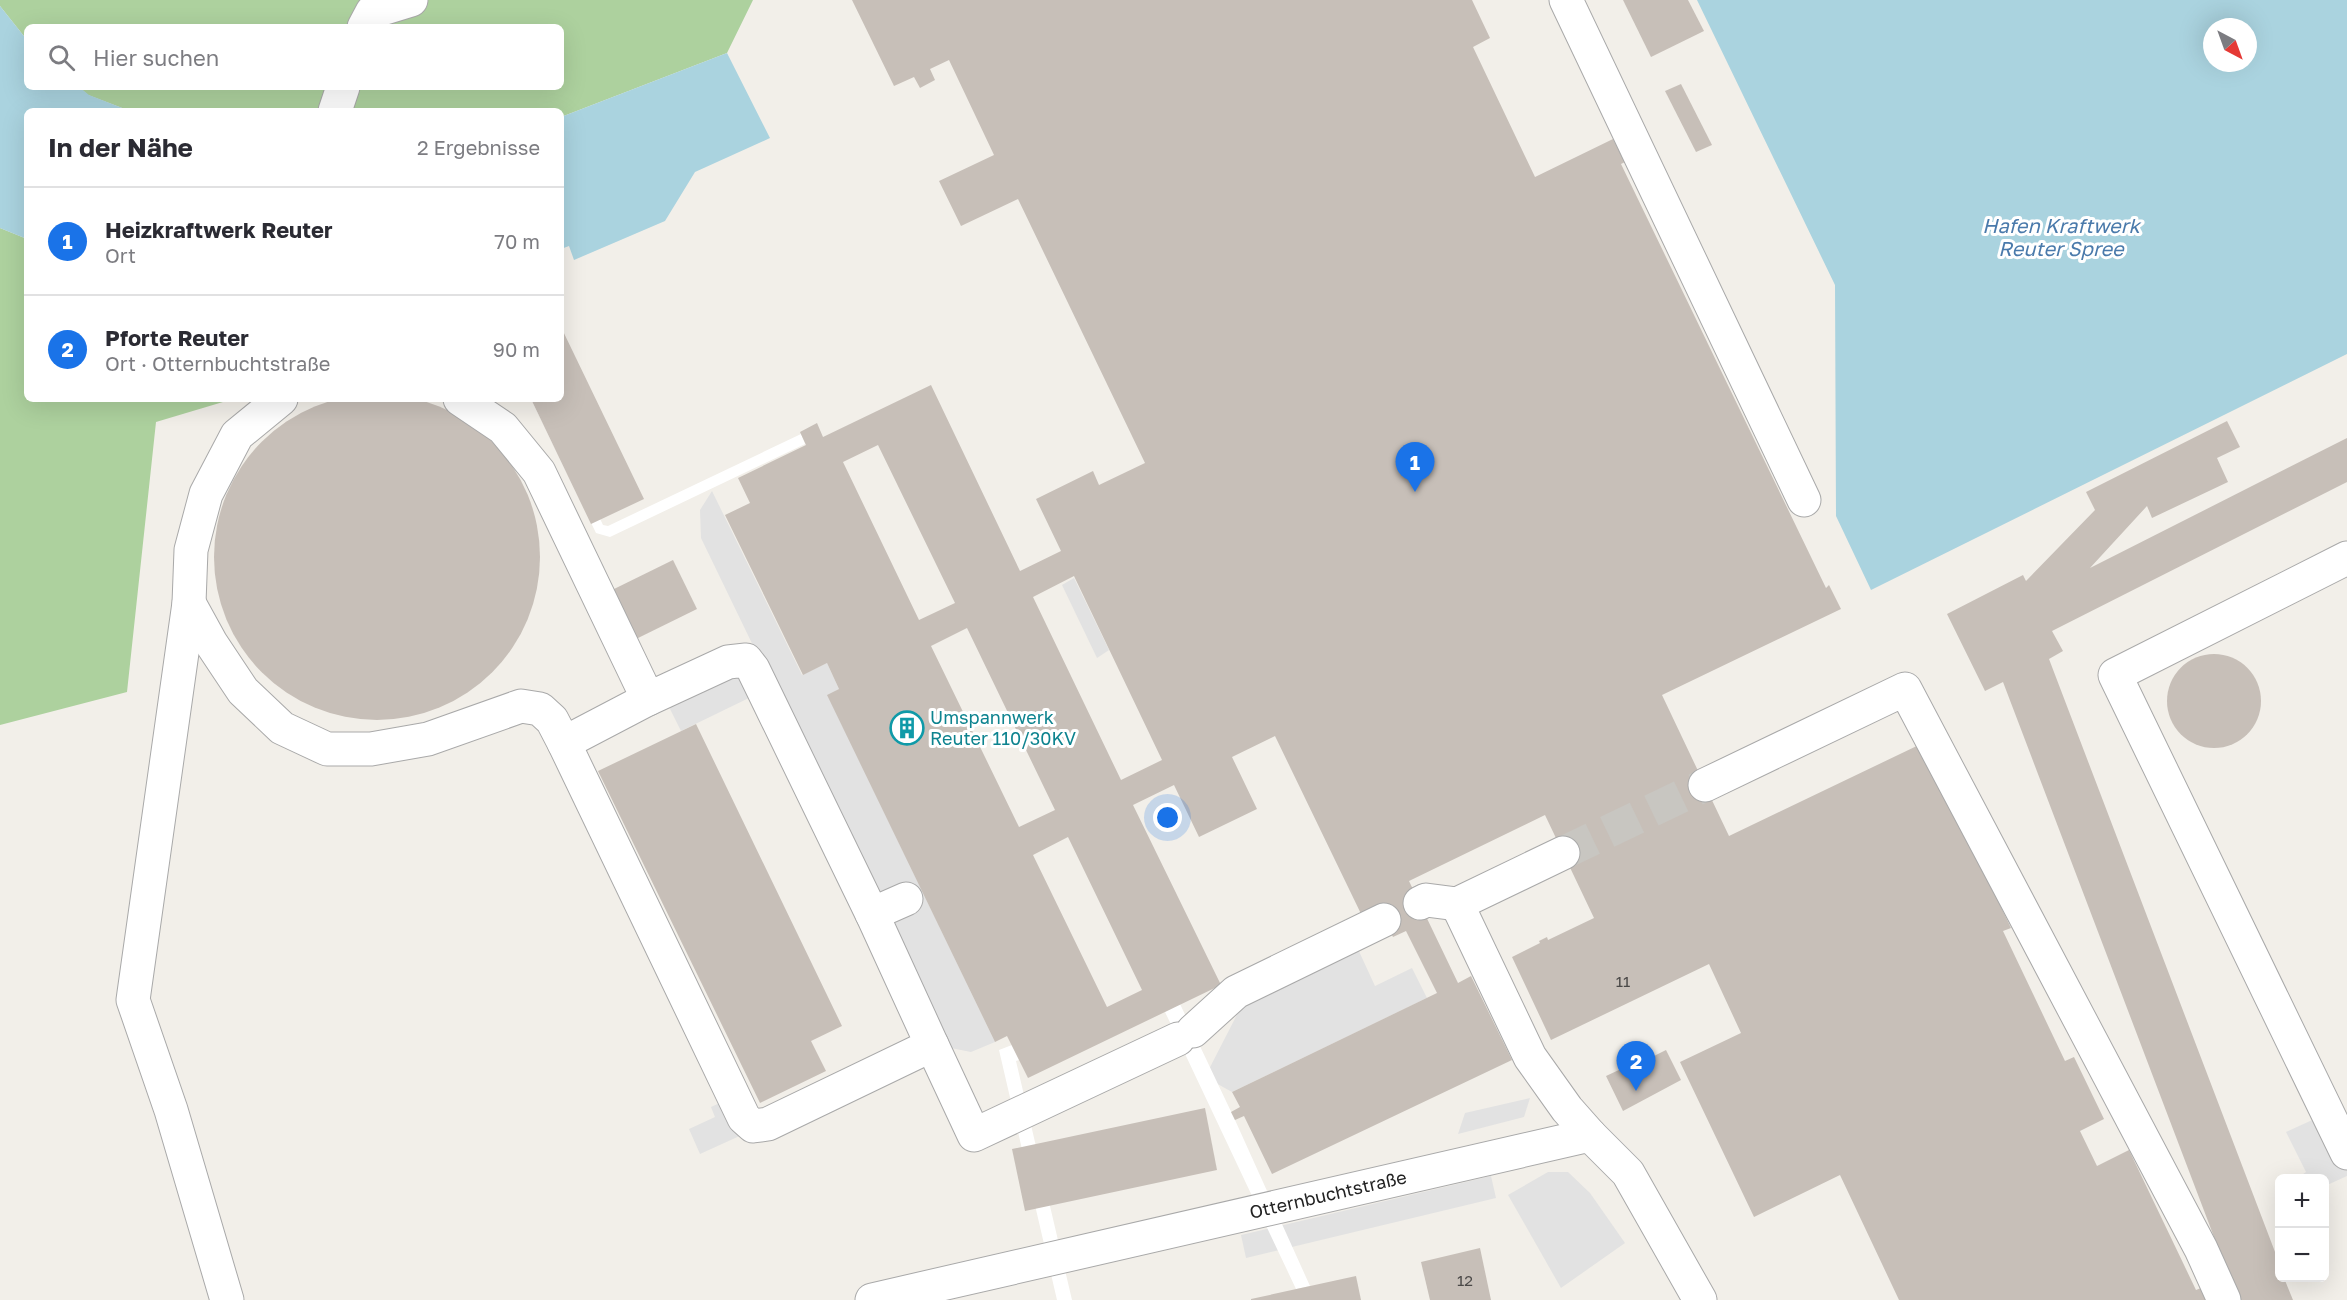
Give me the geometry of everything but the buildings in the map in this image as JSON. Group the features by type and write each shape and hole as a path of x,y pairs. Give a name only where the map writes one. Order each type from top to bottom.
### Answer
{"street":[{"path":"366,24 372,12 411,0"},
{"path":"1566,0 1804,500"},
{"path":"336,108 342,90"},
{"path":"227,1300 171,1110 133,1000 189,603 191,550 206,494 237,435 246,402"},
{"path":"237,435 277,402"},
{"path":"464,402 503,428 539,472 648,699"},
{"path":"2347,558 2115,675 2347,1153"},
{"path":"189,603 211,643 243,691 282,728 327,749 371,749 428,739 521,706 540,709 552,720 738,1107 744,1118 753,1126 768,1124 932,1045"},
{"path":"564,742 648,699 728,662 746,660 753,669 872,914 974,1135 1185,1035 1236,992 1384,920"},
{"path":"1705,785 1905,689 2202,1249 2224,1300"},
{"path":"1420,903 1426,900 1456,904 1563,853"},
{"path":"872,914 906,899"},
{"path":"1456,904 1530,1057 1567,1109 1590,1136 1628,1173 1700,1300"},
{"name":"Otternbuchtstraße","path":"872,1300 1590,1136"}],"green space":[{"path":"0,0 753,0 727,53 564,116 564,108 122,108 88,95 82,90 564,90 564,24 24,24 24,36 0,6"},
{"path":"0,228 24,238 24,402 223,402 156,422 127,692 0,725"}],"shaded area":[{"path":"712,491 802,675 827,663 839,689 828,696 995,1042 971,1052 951,1048 945,1042 701,538 700,510"},
{"path":"1074,578 1109,650 1097,658 1062,585"},
{"path":"728,672 743,675 753,696 681,731 667,703"},
{"path":"1357,947 1375,986 1412,968 1427,998 1232,1092 1205,1077 1244,1001"},
{"path":"1530,1098 1524,1117 1458,1134 1465,1113"},
{"path":"724,1101 744,1134 700,1154 689,1129 715,1117 711,1107"},
{"path":"2321,1116 2347,1171 2347,1176 2329,1184 2329,1174 2303,1174 2306,1172 2286,1132"},
{"path":"1548,1172 1568,1172 1590,1193 1625,1243 1561,1288 1508,1195"},
{"path":"1491,1176 1496,1198 1246,1258 1241,1235"}],"water":[{"name":"Hafen Kraftwerk Reuter Spree","path":"1697,0 2347,0 2347,354 1871,590 1836,516 1835,285"},
{"path":"0,6 24,36 24,90 83,90 89,95 122,108 24,108 24,238 0,228"},
{"path":"727,53 770,138 695,172 665,221 574,260 569,246 564,248 564,116"}],"pier":[{"path":"532,402 544,402 603,525 608,526 801,434 805,444 610,537 596,533"},
{"path":"1180,1004 1310,1286 1296,1289 1165,1012"},
{"path":"1012,1045 1019,1060 1016,1061 1072,1300 1057,1300 999,1050"}],"tunnel":[{"path":"1563,853 1705,785"}],"place":[{"name":"Heizkraftwerk Reuter","path":"1415,492"},
{"name":"Umspannwerk Reuter 110/30KV","path":"907,728"},
{"name":"Pforte Reuter","path":"1636,1091"}]}
